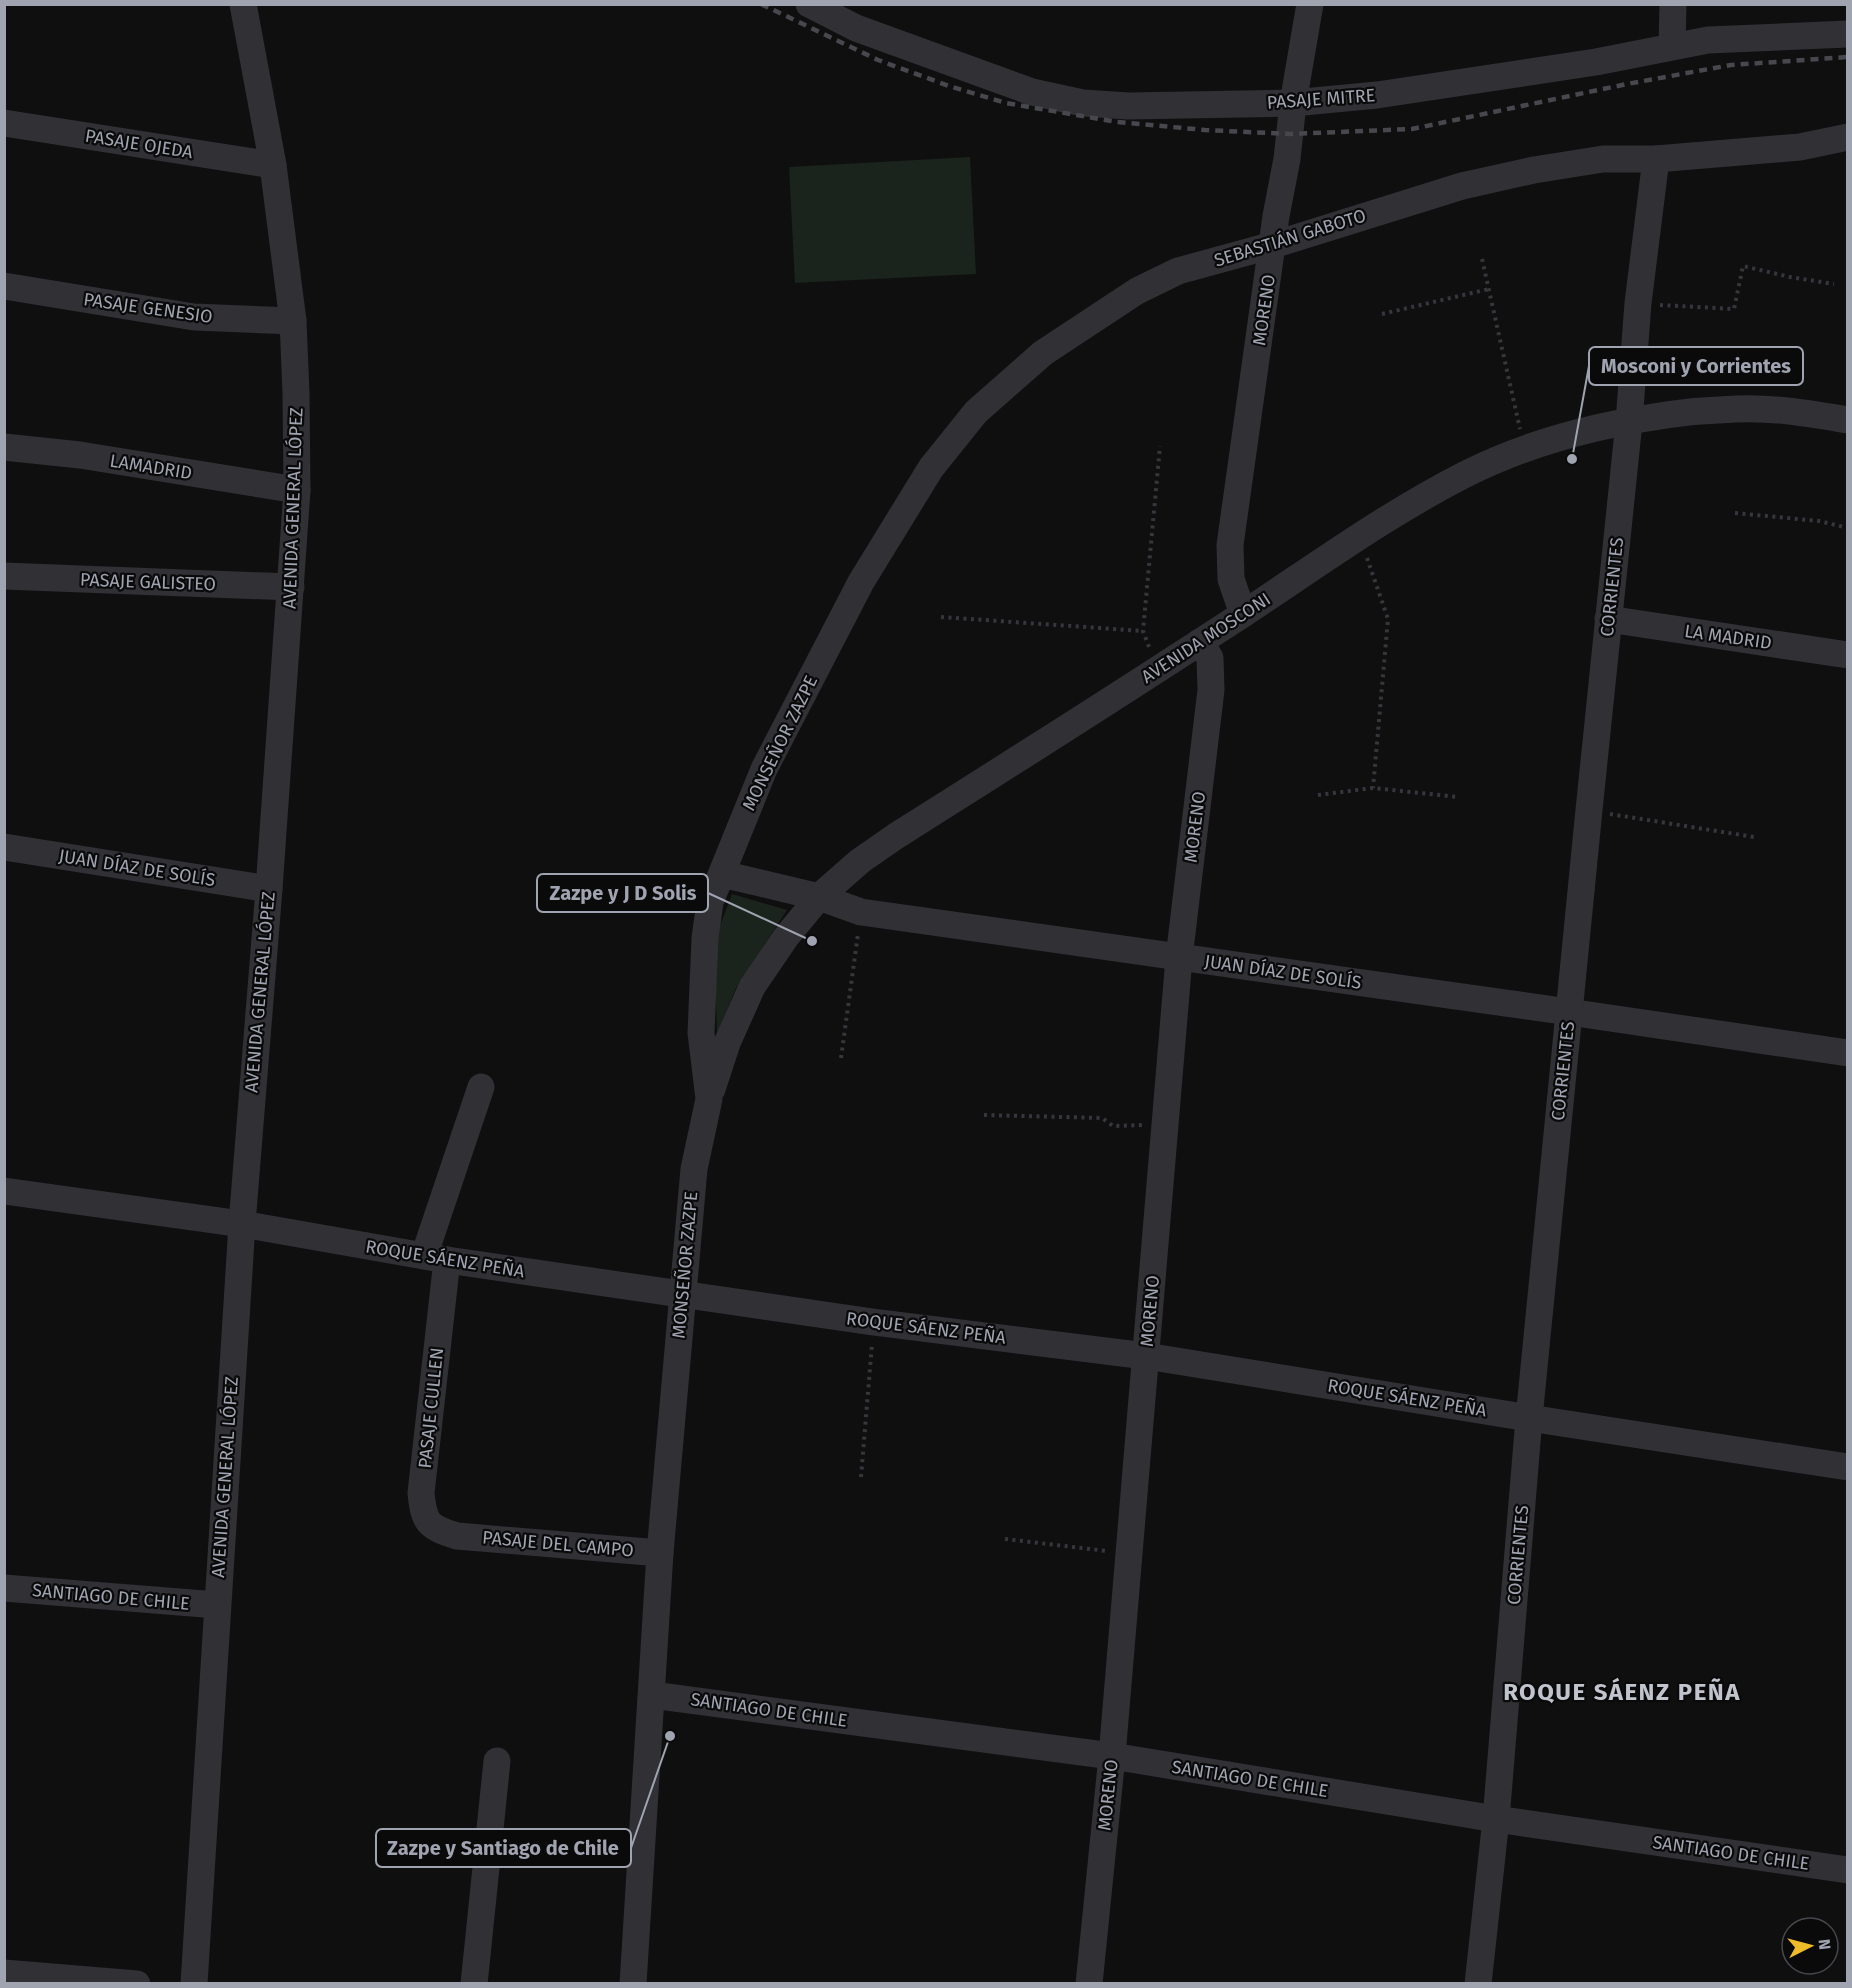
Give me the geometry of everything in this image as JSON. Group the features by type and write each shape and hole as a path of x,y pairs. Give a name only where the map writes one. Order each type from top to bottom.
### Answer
{"street":[{"name":"AVENIDA GENERAL LÓPEZ","path":"194,1983 242,1224 269,889 297,490 297,393 293,321 273,165 243,4"},
{"name":"PASAJE MITRE","path":"809,4 858,16 1032,92 1083,103 1128,106 1293,103 1388,93 1596,62 1708,40 1848,34"},
{"name":"MORENO","path":"1243,614 1231,579 1230,545 1287,159 1293,103 1310,4"},
{"path":"1672,46 1673,4"},
{"name":"PASAJE OJEDA","path":"4,123 273,165"},
{"name":"SEBASTIÁN GABOTO","path":"861,582 931,468 976,412 1043,353 1137,291 1178,271 1273,245 1462,186 1534,170 1603,159 1656,159 1800,147 1848,137"},
{"name":"CORRIENTES","path":"1478,1983 1496,1819 1529,1418 1629,422 1638,303 1656,159"},
{"name":"PASAJE GENESIO","path":"4,286 194,317 293,321"},
{"name":"AVENIDA MOSCONI","path":"709,1099 727,1042 752,987 786,938 819,897 860,861 1158,670 1406,507 1468,473 1524,450 1629,422 1678,414 1737,409 1794,412 1848,420"},
{"name":"LAMADRID","path":"4,447 80,455 297,490"},
{"name":"PASAJE GALISTEO","path":"4,576 291,587"},
{"name":"MONSEÑOR ZAZPE","path":"633,1983 660,1553 682,1294 694,1169 709,1099 701,1033 705,938 710,902 764,769 861,582"},
{"name":"LA MADRID","path":"1608,619 1848,655"},
{"name":"MORENO","path":"1089,1983 1112,1756 1179,958 1211,690 1209,658 1200,642"},
{"name":"JUAN DÍAZ DE SOLÍS","path":"4,848 269,889"},
{"name":"JUAN DÍAZ DE SOLÍS","path":"722,874 819,897 861,912 1848,1053"},
{"name":"PASAJE CULLEN","path":"457,1536 429,1524 423,1512 421,1493 436,1258 481,1087"},
{"name":"ROQUE SÁENZ PEÑA","path":"4,1191 242,1224 436,1258 873,1322 1146,1356 1848,1467"},
{"name":"PASAJE DEL CAMPO","path":"457,1536 660,1553"},
{"name":"SANTIAGO DE CHILE","path":"4,1588 217,1605"},
{"name":"SANTIAGO DE CHILE","path":"652,1695 1112,1756 1496,1819 1848,1870"},
{"path":"474,1983 497,1761"},
{"path":"4,1973 137,1983"}],"path":[{"path":"1482,259 1524,450"},
{"path":"1638,303 1734,309 1743,266 1790,278 1833,284"},
{"path":"1382,314 1489,289"},
{"path":"1158,670 1143,631 1160,446"},
{"path":"1735,513 1819,521 1848,528"},
{"path":"1361,537 1388,619 1373,788"},
{"path":"941,617 1143,631"},
{"path":"1318,795 1373,788 1458,797"},
{"path":"1589,810 1754,837"},
{"path":"841,1058 861,912"},
{"path":"984,1115 1102,1118 1113,1126 1165,1124"},
{"path":"861,1477 873,1322"},
{"path":"1005,1539 1128,1554"}],"shaded area":[{"path":"970,157 976,274 795,283 789,167"},
{"path":"732,894 787,910 736,988 717,1033 714,942"}],"railway":[{"path":"761,4 878,60 949,86 1006,103 1117,122 1205,130 1290,134 1412,129 1627,84 1731,65 1848,57"}],"place":[{"name":"Mosconi y Corrientes","path":"1572,459"},
{"name":"Zazpe y J D Solis","path":"812,941"},
{"name":"Zazpe y Santiago de Chile","path":"670,1736"}],"district":[{"name":"ROQUE SÁENZ PEÑA","path":"1622,1692"}]}
